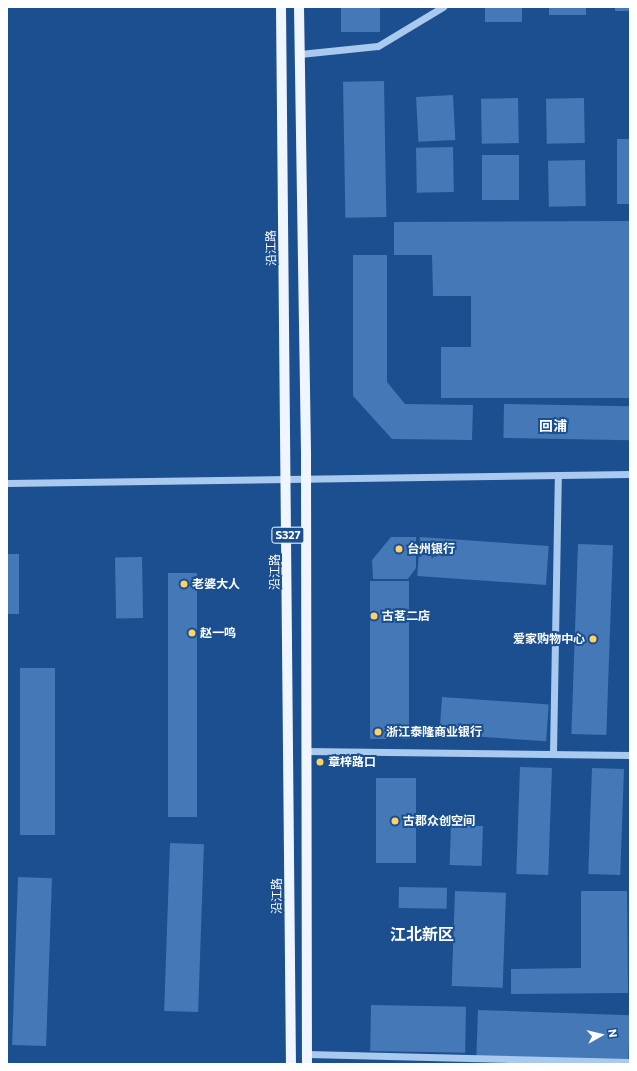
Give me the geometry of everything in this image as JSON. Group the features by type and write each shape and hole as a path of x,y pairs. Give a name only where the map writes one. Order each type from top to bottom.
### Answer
{"main road":[{"name":"沿江路","path":"281,7 287,478 291,1064"},
{"path":"299,7 306,479 307,1059"}],"street":[{"path":"300,54 378,46 443,7"},
{"path":"7,483 630,474"},
{"path":"553,754 558,475"},
{"path":"306,751 630,756"},
{"path":"307,1059 630,1062"}],"building":[{"path":"341,7 380,7 380,32 341,32"},
{"path":"485,7 522,7 522,22 485,22"},
{"path":"549,7 586,7 586,15 549,15"},
{"path":"615,7 630,7 630,11 615,11"},
{"path":"384,81 386,217 345,218 343,82"},
{"path":"453,95 455,140 418,142 416,97"},
{"path":"518,98 519,143 482,144 481,99"},
{"path":"584,98 585,143 547,144 546,99"},
{"path":"617,139 630,139 630,204 617,204"},
{"path":"453,147 454,192 417,193 416,148"},
{"path":"482,155 519,155 519,200 482,200"},
{"path":"585,160 586,206 549,207 548,161"},
{"path":"630,221 630,398 441,398 441,347 471,347 471,296 433,296 432,255 394,255 394,222"},
{"path":"353,255 387,255 387,382 405,404 473,405 472,440 392,439 353,396"},
{"path":"504,404 630,406 629,440 503,438"},
{"name":"台州银行","path":"391,537 416,537 416,568 408,579 373,579 372,560"},
{"path":"420,537 549,546 546,585 417,576"},
{"name":"爱家购物中心","path":"578,544 613,545 606,735 571,734"},
{"path":"7,554 19,554 19,614 7,614"},
{"path":"115,557 142,557 143,618 116,618"},
{"path":"168,573 197,573 197,817 168,817"},
{"path":"370,581 409,581 409,739 370,739"},
{"path":"20,668 55,668 55,835 20,835"},
{"path":"442,697 549,704 546,741 439,734"},
{"path":"520,767 552,768 548,875 516,874"},
{"path":"592,768 624,769 620,875 588,874"},
{"name":"古郡众创空间","path":"376,778 416,778 416,863 376,863"},
{"path":"451,825 483,826 482,866 450,865"},
{"path":"170,843 204,844 198,1012 164,1011"},
{"path":"18,877 52,878 46,1046 12,1045"},
{"path":"399,887 447,888 447,909 399,908"},
{"path":"455,891 506,893 503,988 452,986"},
{"path":"581,891 627,891 628,993 511,994 511,969 581,968"},
{"path":"371,1005 466,1007 465,1053 370,1051"},
{"path":"478,1010 630,1015 628,1061 476,1056"}],"place":[{"name":"台州银行","path":"399,549"},
{"name":"老婆大人","path":"184,584"},
{"name":"古茗二店","path":"374,616"},
{"name":"赵一鸣","path":"192,633"},
{"name":"爱家购物中心","path":"593,639"},
{"name":"浙江泰隆商业银行","path":"378,732"},
{"name":"章梓路口","path":"320,762"},
{"name":"古郡众创空间","path":"395,821"}],"district":[{"name":"回浦","path":"553,426"},
{"name":"江北新区","path":"422,934"}]}
